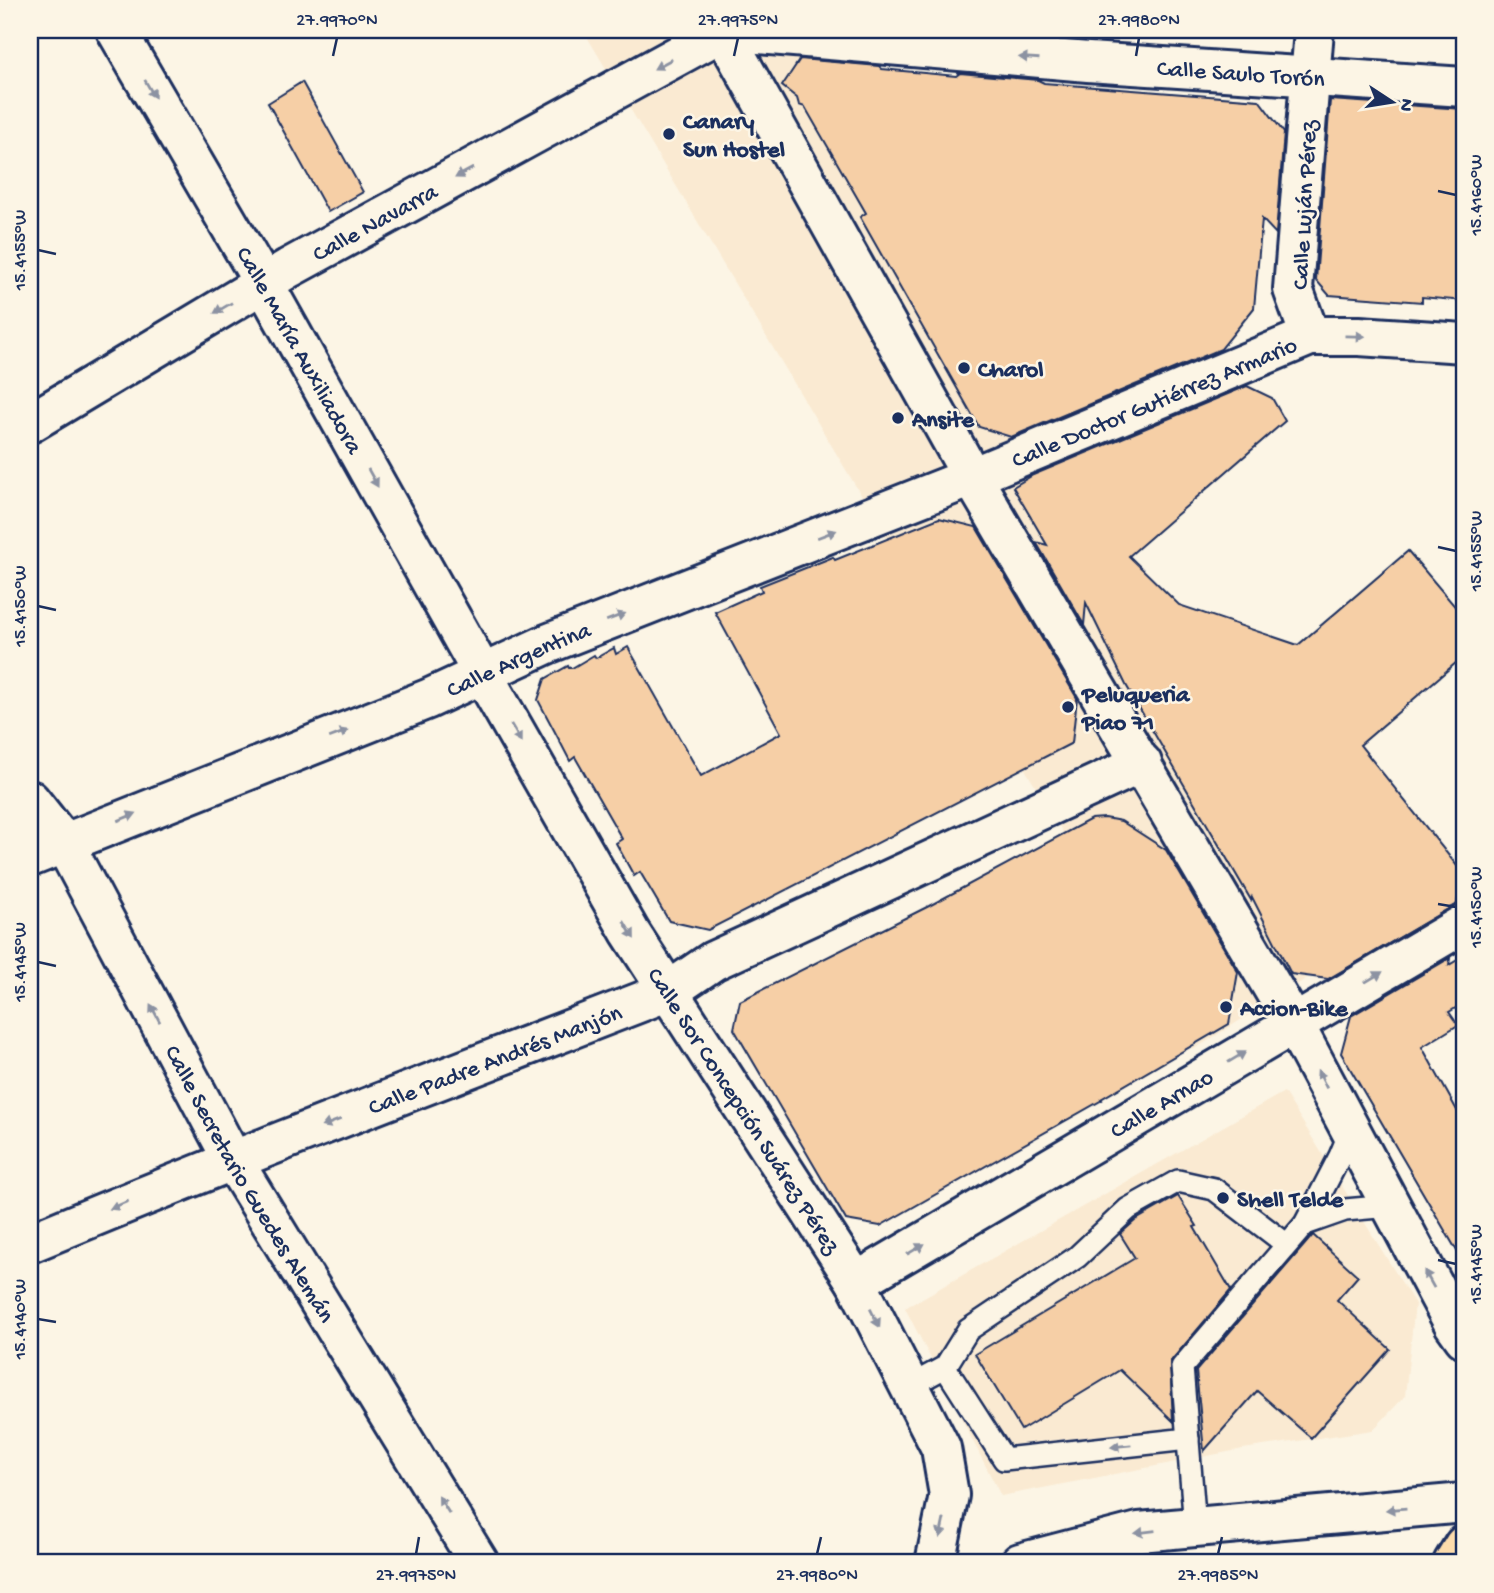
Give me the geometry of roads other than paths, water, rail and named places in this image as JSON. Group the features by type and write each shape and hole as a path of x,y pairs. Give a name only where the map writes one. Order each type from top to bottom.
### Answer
{"main road":[{"path":"1453,1563 1464,1545"}],"street":[{"name":"Calle María Auxiliadora","path":"116,30 264,284 482,673"},
{"name":"Calle Luján Pérez","path":"1310,336 1293,289 1314,30"},
{"name":"Calle Navarra","path":"30,423 289,268 723,31"},
{"name":"Calle Saulo Torón","path":"723,31 1089,46 1312,77 1464,87"},
{"path":"723,31 972,477 1294,1024 1390,1206 1464,1338"},
{"name":"Calle Doctor Gutiérrez Armario","path":"972,477 1310,336 1359,336 1464,343"},
{"name":"Calle Argentina","path":"47,850 428,699 547,644 972,477"},
{"name":"Calle Sor Concepción Suárez Pérez","path":"482,673 630,932 856,1282 910,1386 941,1448 949,1495 935,1563"},
{"name":"Calle Padre Andrés Manjón","path":"30,1243 232,1159 309,1132 669,991 713,961 1142,763"},
{"name":"Calle Secretario Guedes Alemán","path":"30,800 47,850 479,1563"},
{"name":"Calle Arnao","path":"856,1282 1464,924"},
{"path":"1020,1563 1139,1532 1464,1503"}],"lane":[{"path":"1195,1527 1182,1367 1305,1224 1350,1132"},
{"path":"910,1386 945,1367 968,1330 1077,1257 1128,1209 1178,1181 1214,1189 1286,1244"},
{"path":"1305,1224 1345,1210 1390,1206"},
{"path":"945,1367 1004,1458 1188,1439"}],"place":[{"name":"Canary Sun Hostel","path":"669,134"},
{"name":"Charol","path":"964,368"},
{"name":"Ansite","path":"898,418"},
{"name":"Peluqueria Piao 71","path":"1068,707"},
{"name":"Accion-Bike","path":"1226,1007"},
{"name":"Shell Telde","path":"1223,1198"}]}
